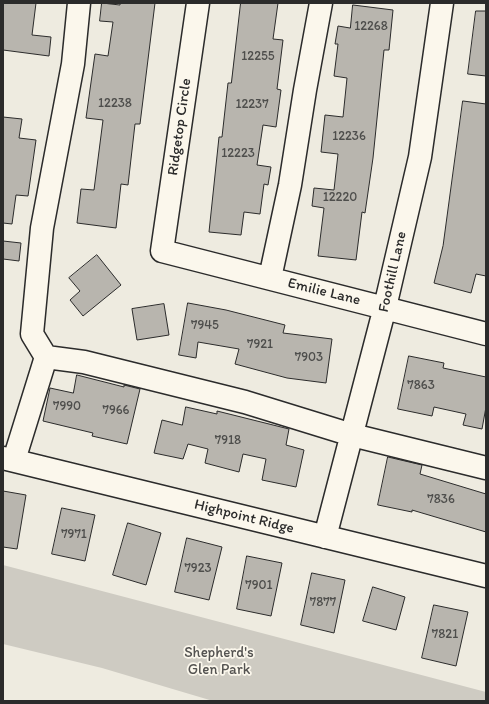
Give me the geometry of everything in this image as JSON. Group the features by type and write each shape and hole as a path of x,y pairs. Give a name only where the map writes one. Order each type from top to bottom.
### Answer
{"street":[{"path":"46,357 32,334 42,228 73,64 79,3"},
{"name":"Ridgetop Circle","path":"162,251 198,3"},
{"path":"270,278 290,185 321,3"},
{"name":"Foothill Lane","path":"325,537 385,307 420,157 442,3"},
{"name":"Emilie Lane","path":"162,251 486,334"},
{"path":"46,357 84,362 246,402 352,435 486,468"},
{"path":"8,459 46,357"},
{"name":"Highpoint Ridge","path":"8,459 486,576"}],"green space":[{"name":"Shepherd's Glen Park","path":"3,565 486,692 486,701 213,701 102,668 3,644"}],"building":[{"path":"3,3 36,3 32,35 51,37 49,56 3,50"},
{"path":"102,3 120,5 120,3 155,3 140,124 135,124 128,185 121,184 116,228 77,223 81,189 94,190 103,120 86,118 95,54 108,56 113,22 100,21"},
{"path":"241,3 278,3 273,39 283,40 277,89 281,90 276,127 263,125 257,165 271,167 268,185 264,184 260,214 244,212 241,235 209,232 219,137 222,137 228,83 231,83"},
{"path":"353,5 393,10 389,50 384,50 373,158 365,213 362,212 356,260 318,256 324,208 312,206 314,188 334,190 338,154 321,152 325,115 343,117 347,78 334,76 338,44 335,44 338,26 350,28"},
{"path":"476,11 486,11 486,76 468,74"},
{"path":"463,101 486,104 486,276 476,274 471,293 434,283 443,246"},
{"path":"3,117 22,119 19,138 36,140 28,196 16,195 12,224 3,223"},
{"path":"3,241 21,243 19,261 3,259"},
{"path":"97,255 121,285 83,316 70,300 80,291 69,278"},
{"path":"188,303 226,310 285,325 283,333 332,339 326,383 287,378 235,364 239,349 198,342 196,358 179,355"},
{"path":"164,304 169,335 137,340 132,309"},
{"path":"409,356 444,363 443,368 486,377 486,407 482,429 463,425 466,414 434,407 432,416 398,409"},
{"path":"77,375 124,387 124,385 140,389 127,444 92,436 93,433 43,421 50,388 73,393"},
{"path":"186,407 217,414 217,411 289,429 286,445 304,450 296,487 262,480 266,459 243,454 239,472 205,463 208,449 188,444 183,459 154,453 162,420 182,425"},
{"path":"388,457 422,465 420,474 486,494 486,532 412,510 412,512 378,505"},
{"path":"3,491 26,495 17,549 3,547"},
{"path":"62,508 95,515 85,561 52,554"},
{"path":"128,523 161,533 146,585 113,575"},
{"path":"187,538 222,547 209,600 175,592"},
{"path":"247,556 282,563 271,616 237,609"},
{"path":"312,573 345,580 334,633 301,625"},
{"path":"373,587 405,597 396,630 363,621"},
{"path":"434,605 468,612 456,666 422,658"}]}
